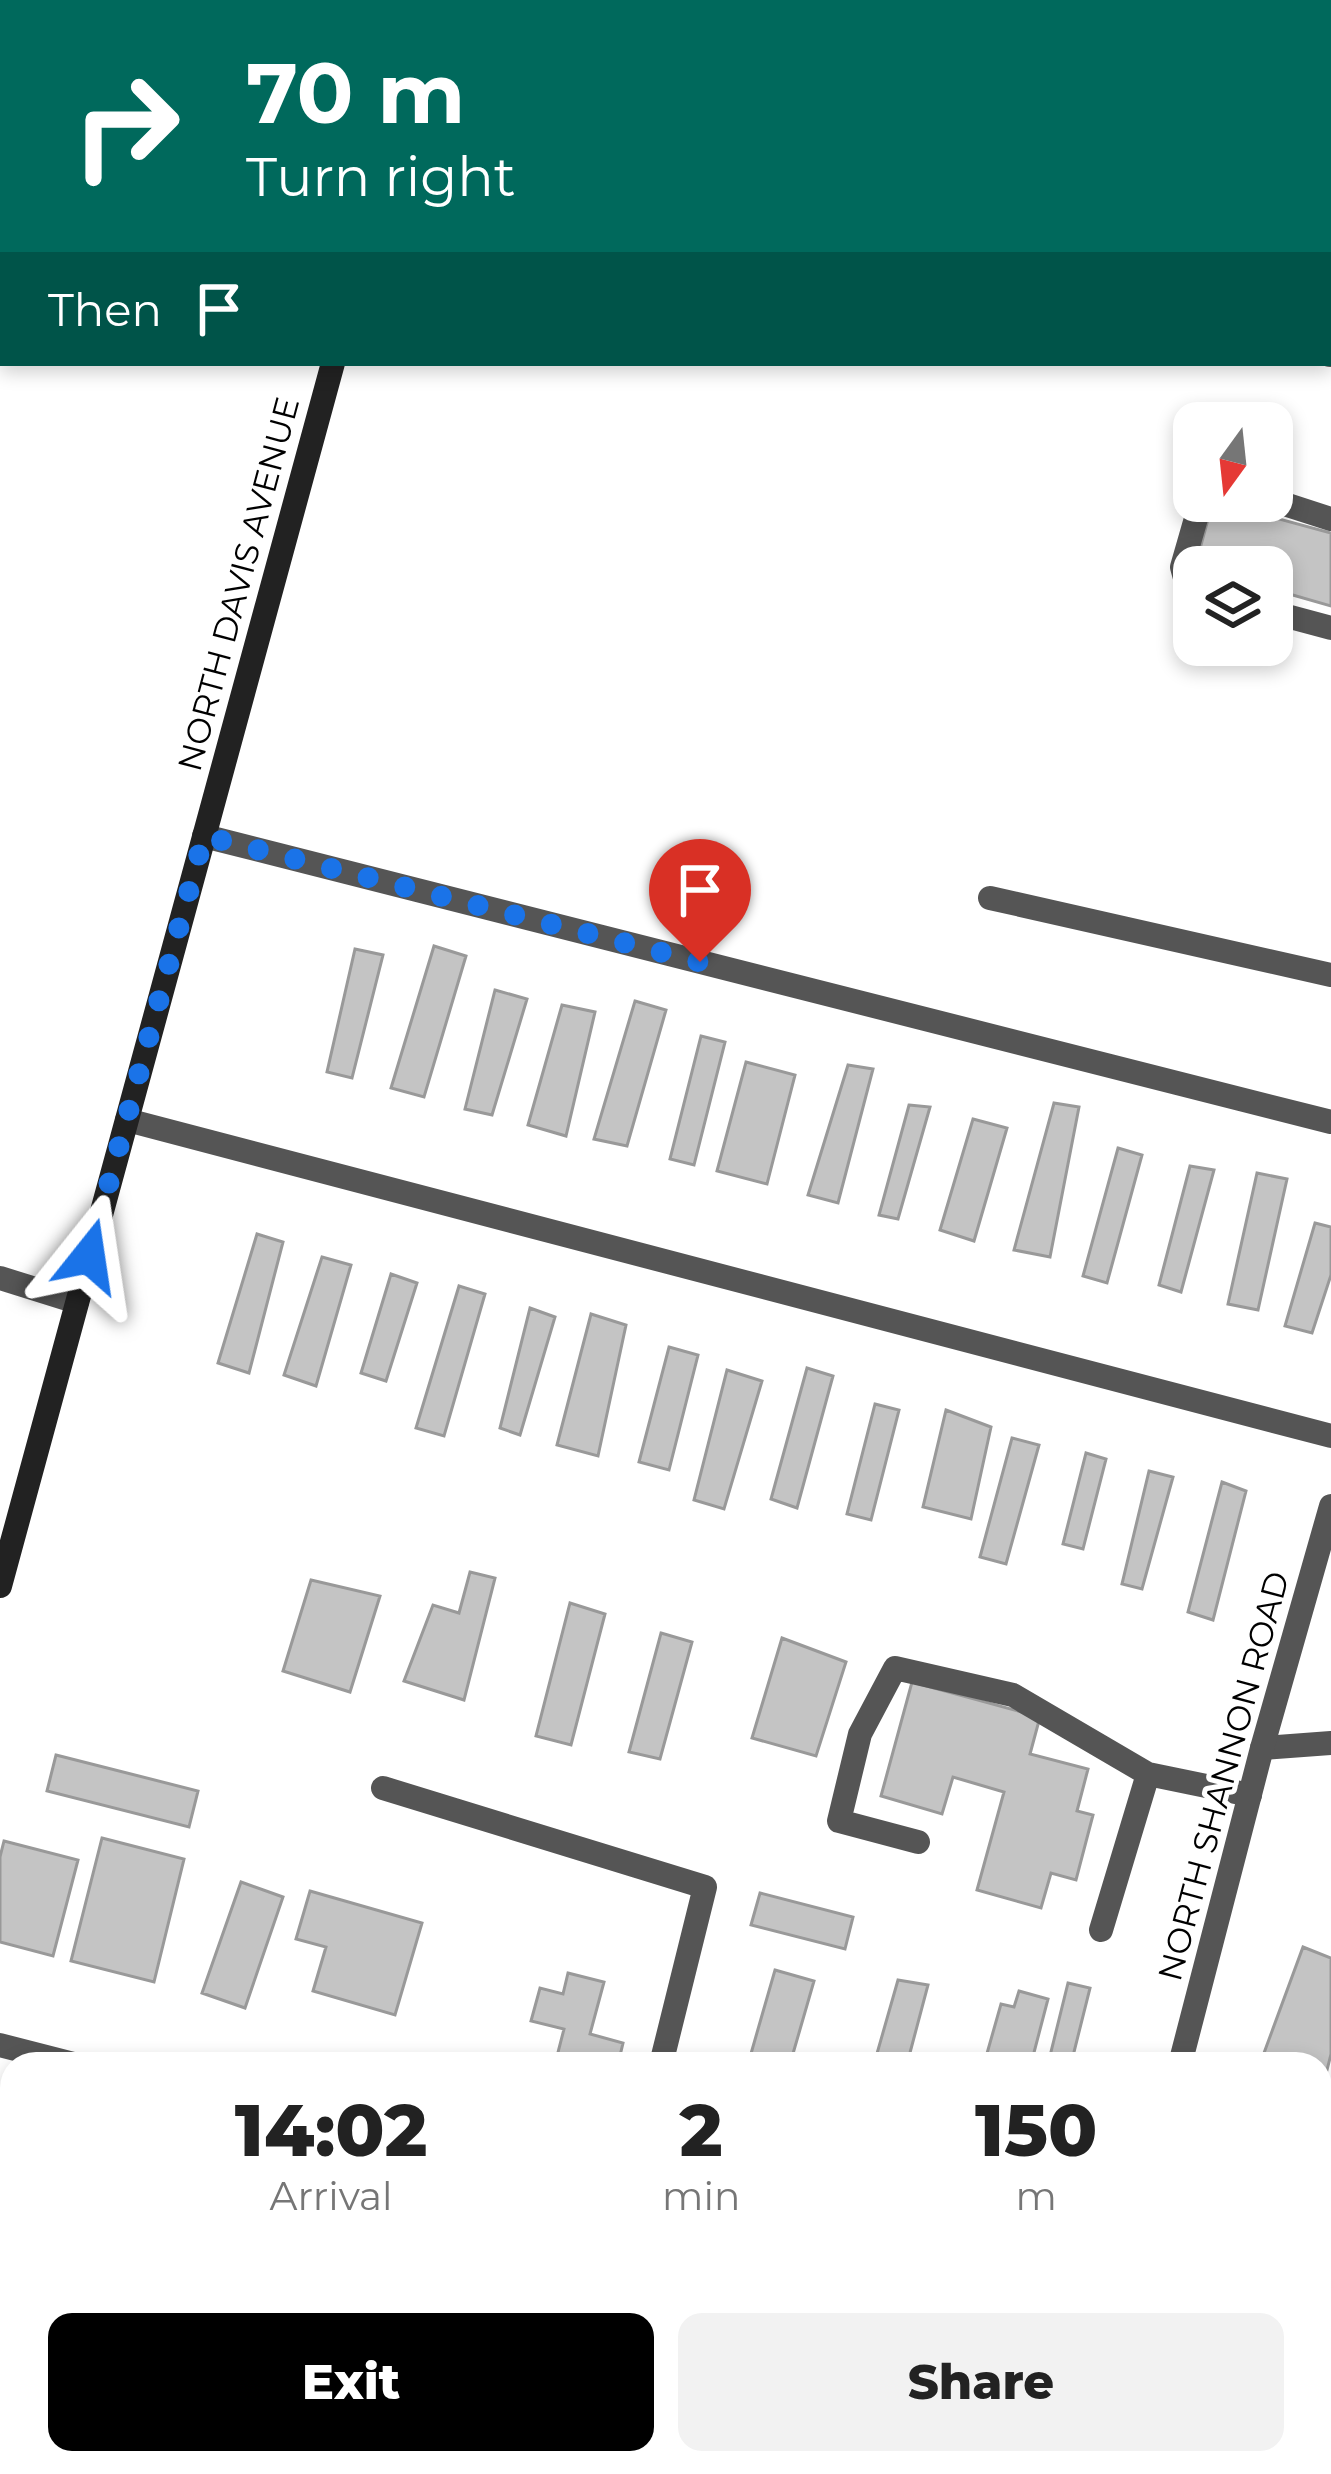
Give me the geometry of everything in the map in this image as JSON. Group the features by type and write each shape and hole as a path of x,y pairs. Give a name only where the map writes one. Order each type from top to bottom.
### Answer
{"street":[{"name":"NORTH DAVIS AVENUE","path":"0,1586 332,366"},
{"path":"1293,507 1331,519"},
{"path":"1293,618 1331,628"},
{"path":"204,836 1331,1122"},
{"path":"990,898 1331,975"},
{"path":"127,1120 1331,1436"},
{"path":"0,1278 77,1302"},
{"name":"NORTH SHANNON ROAD","path":"1183,2052 1331,1506"},
{"path":"918,1842 839,1820 860,1734 895,1668 1012,1695 1148,1774 1250,1795"},
{"path":"1262,1748 1331,1743"},
{"path":"1101,1930 1148,1774"},
{"path":"383,1788 705,1887 664,2052"},
{"path":"0,2044 30,2052"}],"building":[{"path":"1207,522 1290,522 1331,533 1331,606 1293,595 1293,546 1201,546"},
{"path":"434,946 466,956 424,1097 391,1088"},
{"path":"355,949 383,955 352,1078 327,1072"},
{"path":"495,990 527,999 492,1115 465,1109"},
{"path":"635,1001 666,1010 627,1146 594,1139"},
{"path":"562,1005 595,1012 566,1136 528,1125"},
{"path":"701,1036 725,1042 694,1165 670,1159"},
{"path":"746,1062 795,1075 767,1184 717,1171"},
{"path":"848,1065 873,1069 838,1203 808,1195"},
{"path":"1054,1103 1079,1107 1050,1257 1014,1250"},
{"path":"909,1105 930,1107 898,1219 879,1215"},
{"path":"973,1119 1007,1128 974,1241 940,1230"},
{"path":"1118,1148 1142,1155 1107,1283 1083,1276"},
{"path":"1190,1166 1214,1170 1181,1292 1159,1285"},
{"path":"1257,1173 1287,1179 1258,1310 1228,1304"},
{"path":"1315,1223 1331,1227 1331,1275 1312,1333 1285,1326"},
{"path":"257,1234 283,1242 249,1373 218,1363"},
{"path":"322,1257 351,1265 316,1386 284,1375"},
{"path":"391,1274 417,1283 386,1381 361,1373"},
{"path":"459,1286 485,1294 444,1436 416,1428"},
{"path":"530,1308 555,1317 520,1435 500,1428"},
{"path":"591,1314 626,1325 598,1456 557,1445"},
{"path":"669,1347 698,1355 669,1470 639,1462"},
{"path":"807,1368 833,1376 797,1508 771,1499"},
{"path":"727,1370 762,1381 724,1509 694,1500"},
{"path":"875,1404 899,1410 871,1520 847,1514"},
{"path":"946,1410 991,1427 971,1519 923,1507"},
{"path":"1012,1438 1039,1445 1006,1564 980,1557"},
{"path":"1086,1453 1106,1459 1083,1549 1063,1544"},
{"path":"1149,1471 1173,1477 1142,1589 1122,1584"},
{"path":"1222,1482 1246,1491 1213,1620 1188,1612"},
{"path":"470,1572 495,1578 464,1700 404,1681 433,1605 459,1613"},
{"path":"311,1580 380,1596 350,1692 283,1671"},
{"path":"570,1603 605,1614 571,1745 536,1736"},
{"path":"661,1633 692,1642 660,1759 629,1752"},
{"path":"782,1638 846,1662 816,1756 752,1738"},
{"path":"912,1682 1040,1717 1030,1754 1088,1769 1077,1811 1093,1815 1076,1880 1051,1873 1041,1908 977,1890 1004,1792 953,1777 942,1814 881,1796"},
{"path":"56,1755 198,1791 189,1827 47,1791"},
{"path":"102,1838 184,1859 154,1982 71,1961"},
{"path":"4,1841 78,1860 53,1956 0,1942"},
{"path":"241,1882 283,1897 245,2008 202,1993"},
{"path":"310,1891 422,1923 395,2015 313,1991 326,1947 296,1939"},
{"path":"760,1893 853,1917 845,1949 751,1925"},
{"path":"1303,1947 1331,1958 1331,2052 1264,2052"},
{"path":"775,1970 814,1981 793,2052 751,2052"},
{"path":"568,1973 604,1982 590,2034 623,2043 621,2052 558,2052 564,2029 531,2021 540,1988 563,1994"},
{"path":"898,1980 928,1985 910,2052 877,2052"},
{"path":"1068,1983 1090,1988 1074,2052 1051,2052"},
{"path":"1019,1991 1048,1999 1034,2052 987,2052 1001,2004 1014,2007"}],"route":[{"path":"89,1256 204,836 700,962"}]}
